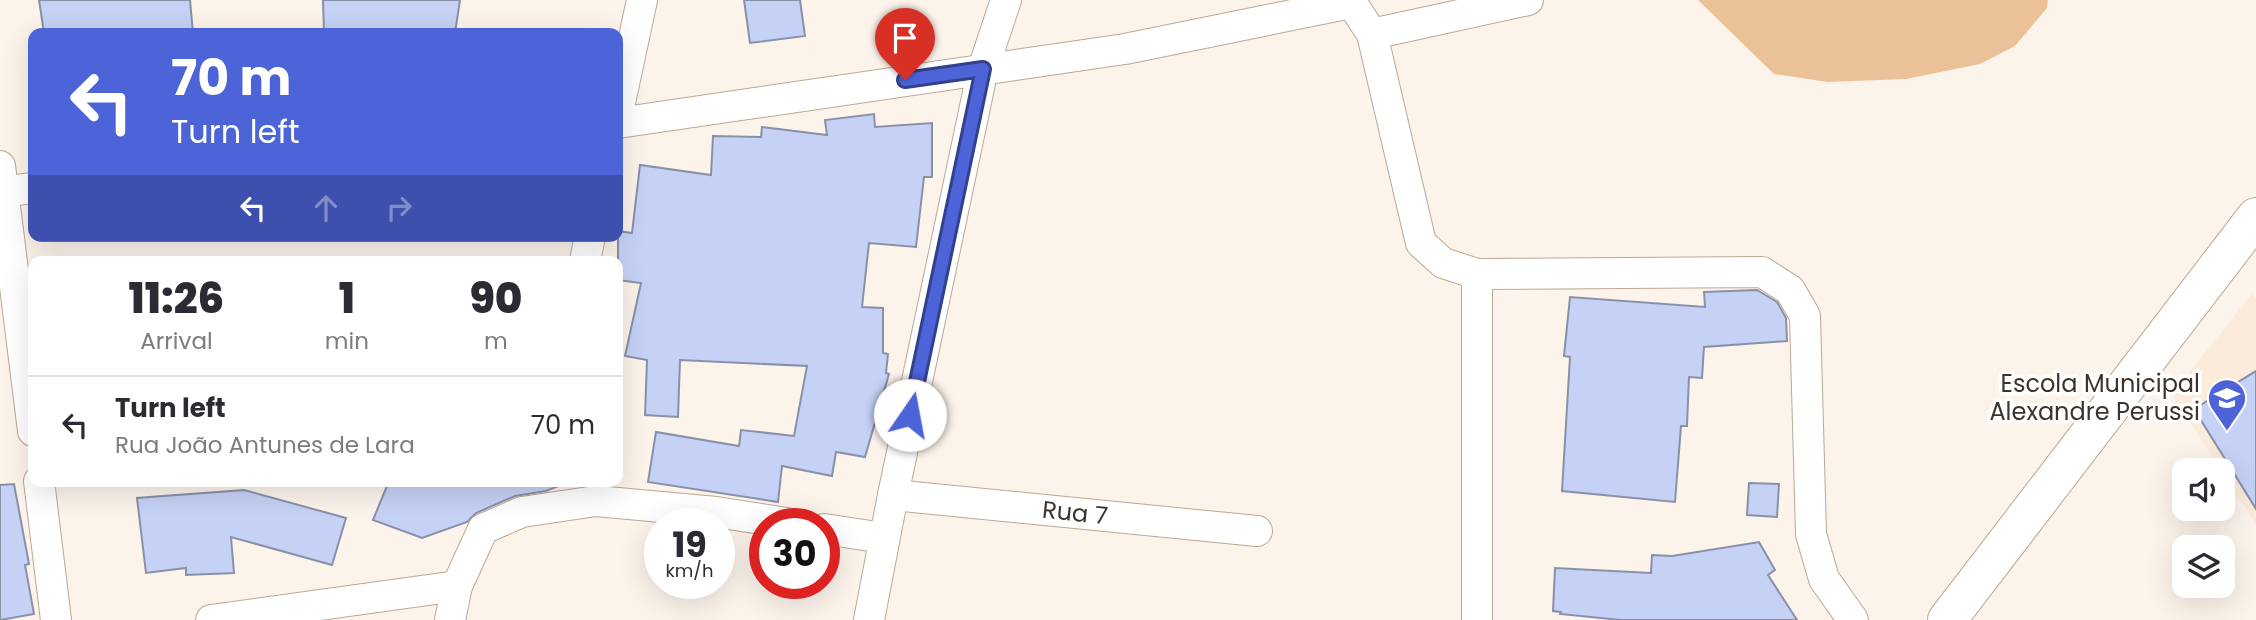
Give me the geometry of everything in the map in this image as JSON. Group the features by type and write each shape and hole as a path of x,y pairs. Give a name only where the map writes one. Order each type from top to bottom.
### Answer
{"main road":[{"path":"1947,620 2255,221"}],"street":[{"path":"623,89 642,0"},
{"path":"869,620 892,495 983,69 1006,0"},
{"path":"1372,34 1528,0"},
{"path":"623,122 1125,49 1350,2 1372,34 1421,243 1443,263 1477,274 1762,272 1790,290 1804,316 1811,534 1824,579 1853,620"},
{"path":"28,187 1,183 28,392"},
{"path":"1477,274 1477,620"},
{"path":"40,487 56,620"},
{"name":"Rua 7","path":"892,495 1257,531"},
{"path":"450,620 457,586 483,529 522,512 596,501 749,517"},
{"path":"840,531 884,538"},
{"path":"211,620 457,586"}],"shaded area":[{"path":"1698,0 2048,0 2047,8 2015,46 1980,64 1906,79 1828,82 1774,74"},
{"name":"Escola Municipal Alexandre Perussi","path":"2252,294 2256,299 2256,524 2235,492 2235,458 2213,458 2172,394"}],"building":[{"path":"39,0 190,0 193,28 43,28"},
{"path":"323,0 460,0 456,28 324,28"},
{"path":"744,0 800,0 805,36 750,43"},
{"path":"874,114 875,127 932,123 932,177 924,177 916,247 869,243 862,307 883,308 883,353 888,354 886,373 889,374 865,457 836,452 832,476 782,466 778,502 648,482 656,432 739,446 741,430 794,436 807,366 680,360 678,417 645,415 647,360 625,356 641,283 623,281 623,256 618,256 618,242 623,242 623,232 632,233 640,165 711,175 713,136 761,137 762,127 827,135 825,120"},
{"path":"1757,290 1777,302 1786,318 1787,341 1704,347 1702,378 1689,377 1687,426 1681,426 1675,502 1562,491 1570,357 1564,356 1570,297 1705,307 1704,292"},
{"path":"2256,371 2256,509 2235,475 2235,458 2224,458 2194,409"},
{"path":"1749,483 1779,484 1777,517 1747,515"},
{"path":"14,484 29,564 25,565 34,614 0,620 0,485"},
{"path":"387,487 556,487 515,496 476,513 467,522 422,538 373,520"},
{"path":"244,490 346,518 332,565 231,537 234,573 186,575 186,568 146,573 137,498"},
{"path":"1759,542 1775,570 1768,575 1797,620 1621,620 1553,611 1555,568 1651,573 1652,555 1672,556"}],"place":[{"name":"Escola Municipal Alexandre Perussi","path":"2227,432"}],"route":[{"path":"905,80 983,69 910,415"}]}
